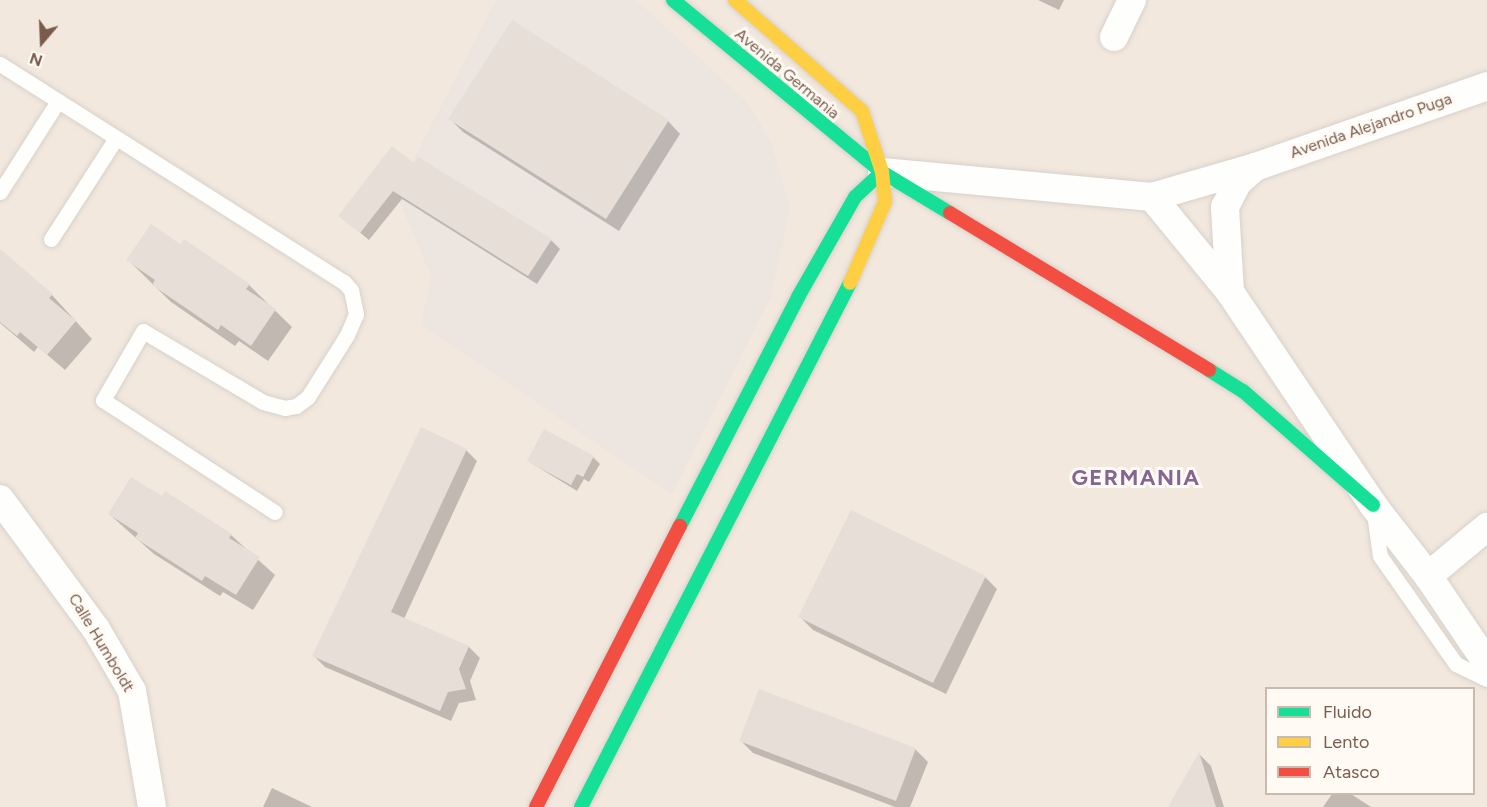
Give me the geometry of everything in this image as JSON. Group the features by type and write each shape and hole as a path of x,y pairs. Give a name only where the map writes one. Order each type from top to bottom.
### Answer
{"street":[{"name":"Avenida Germania","path":"673,0 882,172 1243,391 1373,505"},
{"name":"Avenida Germania","path":"581,807 877,227 885,202 882,172 862,111 844,92 735,0"},
{"path":"1114,37 1132,0"},
{"name":"Avenida Alejandro Puga","path":"1152,197 1255,167 1487,86"},
{"path":"1230,292 1225,207 1238,182 1255,167"},
{"path":"536,807 798,297 855,197 882,172 1152,197 1230,292 1373,505 1428,576 1487,663"},
{"name":"Calle Humboldt","path":"0,499 60,576 132,691 152,807"},
{"path":"1428,576 1487,527"}],"lane":[{"path":"0,64 344,282 354,297 356,314 347,335 308,397 296,406 285,408 263,402 143,331 103,400 275,512"},
{"path":"0,192 58,101"},
{"path":"51,239 116,138"},
{"path":"1373,505 1380,556 1456,664 1487,679"}],"shaded area":[{"path":"0,0 1487,0 1487,807 0,807"},
{"path":"496,0 636,0 746,101 771,142 790,208 770,299 672,494 421,325 431,276 396,193"}],"building":[{"path":"512,20 669,120 606,219 448,119"},
{"path":"392,146 414,163 418,157 552,239 528,276 393,191 360,233 338,216"},
{"path":"151,224 180,244 184,239 250,284 246,289 276,309 251,346 221,325 218,330 152,285 155,280 126,260"},
{"path":"0,249 53,294 49,298 76,321 47,355 20,332 17,336 0,322"},
{"path":"421,427 467,449 391,612 469,646 459,669 466,689 448,692 440,711 312,656"},
{"path":"544,429 594,456 583,477 577,474 571,485 527,461"},
{"path":"131,477 162,496 165,491 232,534 229,538 260,557 236,595 205,576 202,581 135,538 138,533 108,514"},
{"path":"851,510 986,576 933,683 798,617"},
{"path":"759,689 916,748 896,801 739,741"},
{"path":"1199,752 1216,807 1168,807"}],"traffic: fast":[{"path":"673,0 882,172 950,213"},
{"path":"680,526 798,297 855,197 882,172"},
{"path":"581,807 850,283"},
{"path":"1209,370 1243,391 1373,505"}],"traffic: slow":[{"path":"735,0 862,111 882,172 885,202 850,283"}],"traffic: jam":[{"path":"950,213 1209,370"},
{"path":"536,807 680,526"}],"district":[{"name":"GERMANIA","path":"1136,478"}]}
